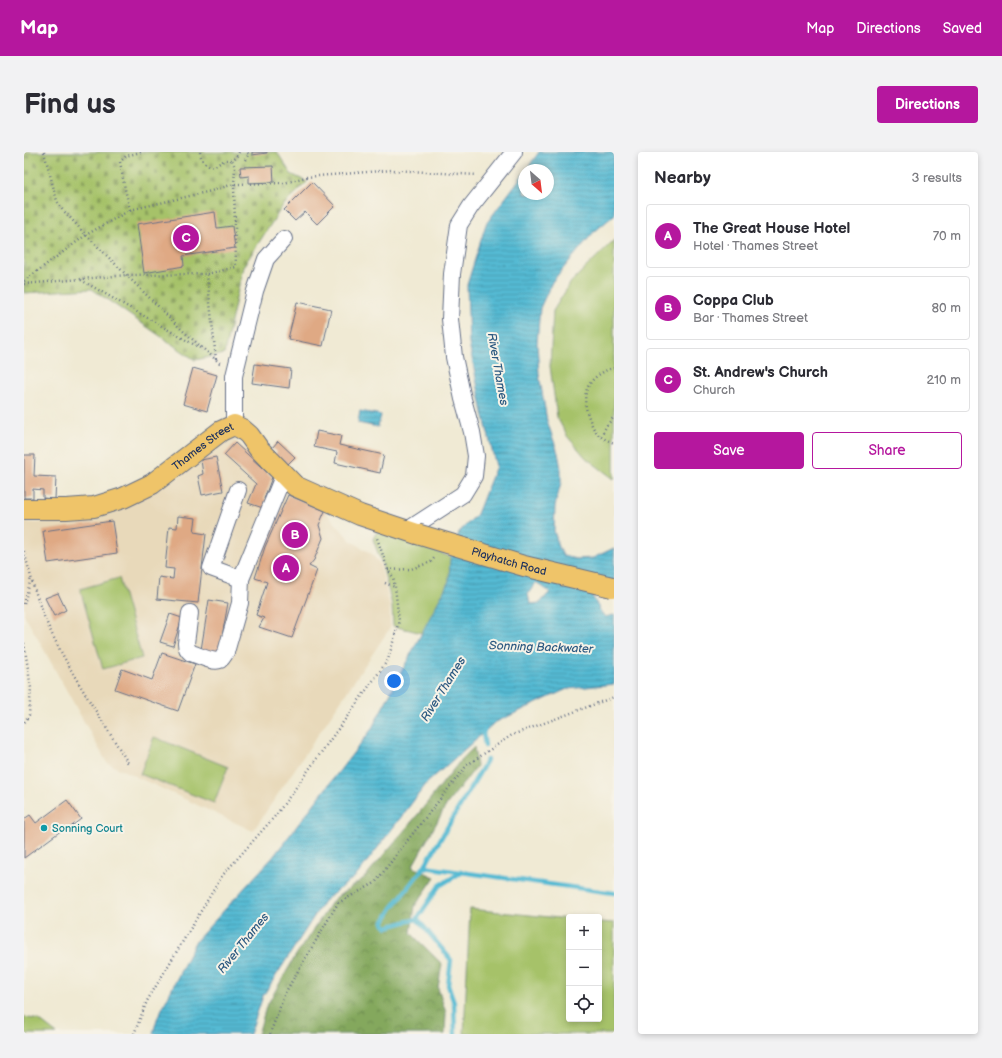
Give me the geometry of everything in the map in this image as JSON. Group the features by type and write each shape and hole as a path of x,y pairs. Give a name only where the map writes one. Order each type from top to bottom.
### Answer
{"main road":[{"name":"Thames Street","path":"24,509 94,507 123,498 152,484 221,431 234,425 249,435 259,449 295,486 352,512 411,533"},
{"name":"Playhatch Road","path":"411,533 524,566 613,587"}],"lane":[{"path":"411,533 463,494 474,476 476,456 472,432 454,357 450,319 452,274 459,225 471,206 514,152"},
{"path":"234,425 234,376 255,291 266,259 284,239"},
{"path":"190,613 186,643 188,651 214,661 223,658 240,603 241,579 284,474"},
{"path":"238,490 211,568 241,579"}],"path":[{"path":"44,152 57,201 62,210 182,330 234,376"},
{"path":"130,210 120,162 126,156 141,152"},
{"path":"200,152 202,161 213,167 226,160 232,160 239,152"},
{"path":"245,160 249,154 246,152"},
{"path":"24,284 128,275 207,274 236,267 235,167 232,160"},
{"path":"24,281 86,235 130,210 211,192 234,184 284,183 306,177 392,170 495,176"},
{"path":"207,274 216,360"},
{"path":"81,280 206,351"},
{"path":"614,368 606,370 593,379 587,387 585,396 585,407 595,431 604,439 614,443"},
{"path":"601,436 614,416"},
{"path":"134,1034 147,1001 222,876 276,815 388,660 399,621 393,577 388,570 376,537 382,523"},
{"path":"24,551 46,620 66,662 128,762"},
{"path":"388,570 411,569 431,562 437,554"},
{"path":"24,604 32,578"},
{"path":"385,583 395,587"},
{"path":"24,643 31,688 29,715 24,723"},
{"path":"270,1034 285,993 338,903 375,883 467,765 512,735 614,697"}],"shaded area":[{"path":"235,440 273,475 325,511 350,540 372,554 380,564 390,606 390,628 253,831 107,763 24,614 24,522 37,523 111,511 219,441"}],"green space":[{"path":"24,152 277,152 291,174 307,182 282,207 243,267 224,354 195,360 92,289 24,293"},
{"path":"614,240 614,479 586,458 567,436 557,417 550,366 553,311 571,282"},
{"path":"377,531 451,557 449,581 422,633 393,626 392,605 382,564 373,539"},
{"path":"119,578 142,658 103,669 80,589"},
{"path":"154,737 228,767 214,803 140,774"},
{"path":"474,747 477,766 447,804 412,867 435,877 415,906 411,933 442,964 438,988 446,1013 445,1034 258,1034 266,1007 296,955 334,899 364,878 419,813 460,761"},
{"path":"470,909 566,919 566,1022 602,1022 602,922 614,923 614,1034 464,1034"},
{"path":"24,1017 39,1020 57,1034 24,1034"}],"water":[{"path":"539,152 614,152 614,215 593,233 552,282 540,308 537,343 539,374 547,421 558,453 561,469 561,483 555,506 554,531 559,547 563,556 577,559 593,558 614,548 614,581 592,596 605,617 614,615 614,684 567,689 494,723 427,783 357,875 324,901 263,996 250,1034 153,1034 157,1019 195,942 273,857 371,730 449,581 450,559 459,532 477,514 496,466 483,413 469,343 467,285 486,224 518,181 518,200 554,200 554,164 530,164","holes":["536,582 550,592 540,603 530,604 528,594"]},
{"path":"360,411 381,415 378,427 358,423"}],"building":[{"path":"252,152 267,152 267,153 252,155"},
{"path":"273,166 274,182 249,183 249,176 241,177 240,167"},
{"path":"312,182 335,206 317,224 305,212 295,221 284,210"},
{"path":"215,212 217,228 232,226 235,248 183,256 184,266 144,273 137,224"},
{"path":"297,302 331,309 323,346 288,339"},
{"path":"255,364 291,369 289,388 252,383"},
{"path":"193,368 217,375 207,411 183,404"},
{"path":"317,431 341,436 339,445 384,455 380,473 335,463 337,452 314,447"},
{"path":"278,441 295,457 286,466 274,455 277,452 272,448"},
{"path":"235,443 272,477 264,499 269,501 266,509 248,503 256,484 224,455"},
{"path":"24,455 35,455 34,476 56,477 55,499 43,498 43,490 33,489 33,498 24,498"},
{"path":"216,457 223,491 202,495 198,476 203,474 201,460"},
{"path":"288,495 325,511 319,525 323,538 314,560 309,566 317,570 292,638 259,627 264,618 256,615 267,582 255,578 265,547"},
{"path":"178,516 196,518 194,532 206,534 198,603 157,599 159,577 173,579 174,569 165,568 169,527 177,528"},
{"path":"112,521 117,553 48,563 43,531"},
{"path":"58,593 66,610 54,616 45,598"},
{"path":"209,600 228,603 219,653 201,650"},
{"path":"170,614 182,618 173,646 160,642"},
{"path":"162,653 195,664 178,711 115,689 122,669 152,680"},
{"name":"Sonning Court","path":"67,800 81,819 68,829 66,827 24,858 24,819 30,815 36,823"}],"waterway":[{"path":"485,728 483,733 485,746"},
{"path":"455,1034 454,1003 448,985 451,960 417,919 387,927 383,923 392,908 424,867 487,760"},
{"path":"424,867 614,893"},
{"path":"417,919 439,886 460,873"}],"place":[{"name":"St. Andrew's Church","path":"186,238"},
{"name":"Coppa Club","path":"295,535"},
{"name":"The Great House Hotel","path":"286,568"},
{"name":"Sonning Court","path":"44,828"}],"water label":[{"name":"River Thames","path":"498,369"},
{"name":"Sonning Backwater","path":"541,647"},
{"name":"River Thames","path":"443,689"},
{"name":"River Thames","path":"243,943"}]}
